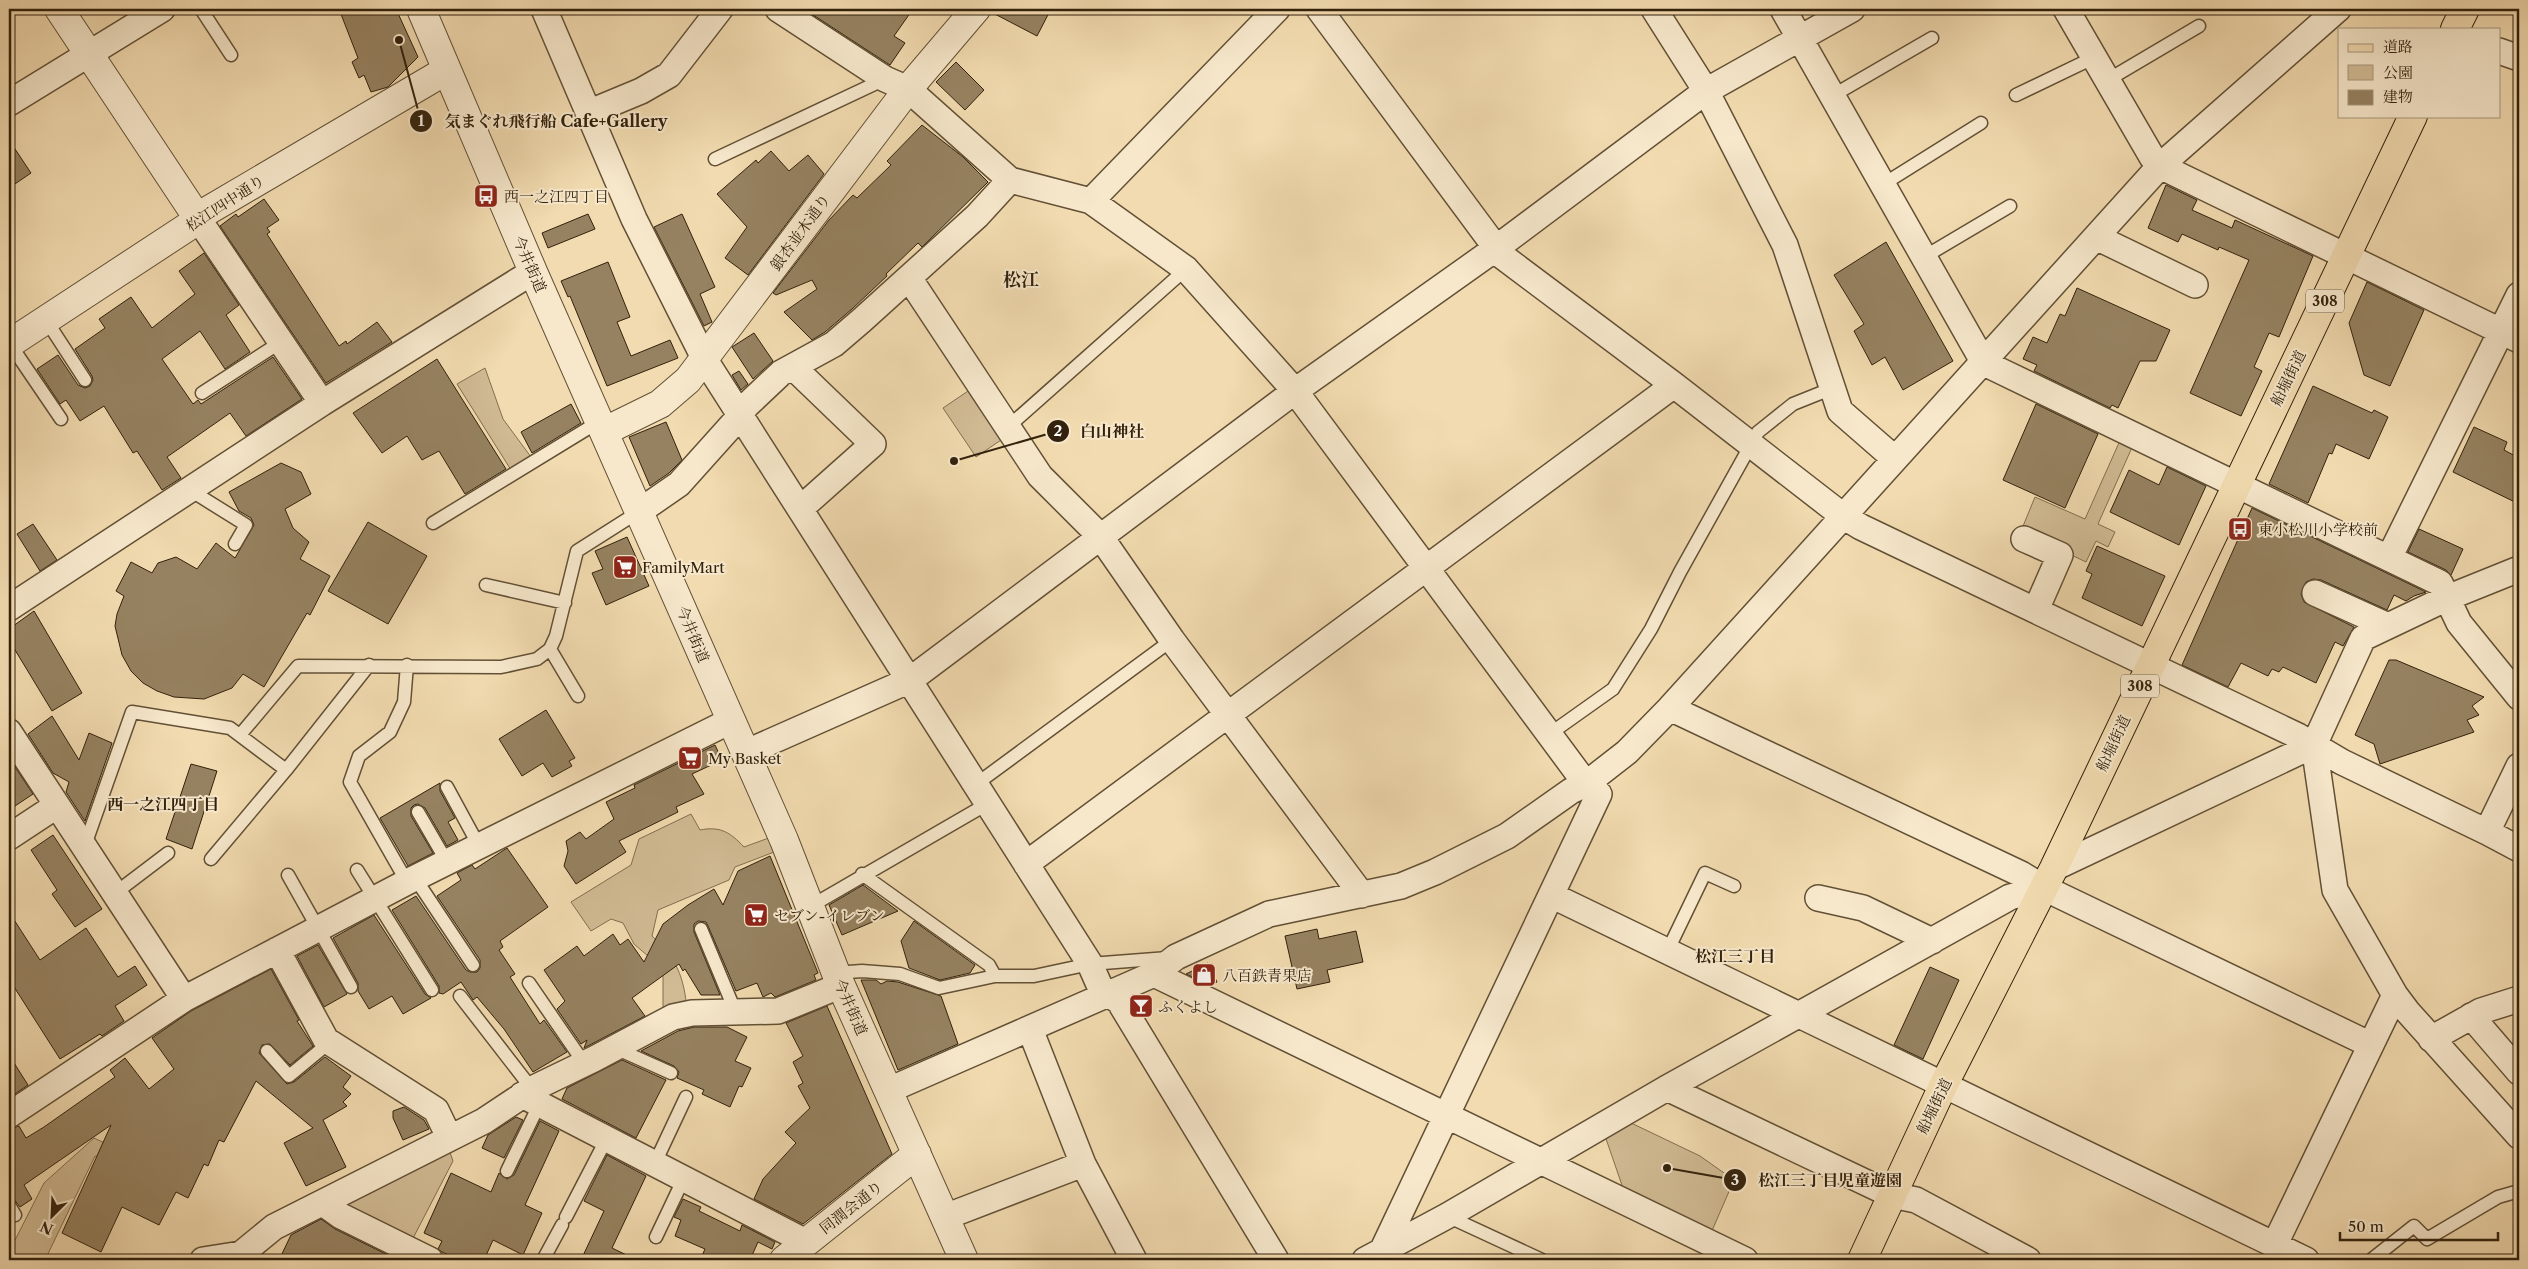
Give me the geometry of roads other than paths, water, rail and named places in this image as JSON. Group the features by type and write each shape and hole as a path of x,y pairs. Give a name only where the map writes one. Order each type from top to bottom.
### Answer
{"main road":[{"path":"2455,28 2465,9"},
{"name":"船堀街道","path":"1862,1260 1943,1086 2049,878 2412,118"}],"street":[{"path":"59,9 322,403"},
{"path":"9,104 162,9"},
{"name":"今井街道","path":"421,9 534,274 603,426 811,906 839,980 964,1260"},
{"path":"544,9 634,219 705,360 1090,964 1101,989 1119,1001 1276,1260"},
{"path":"588,113 641,91 669,75 720,9"},
{"path":"778,9 896,84 1010,180 1091,201 1186,269 1295,391 1427,566 1586,784 1599,794 1446,1115 1374,1255"},
{"name":"銀杏並木通り","path":"603,426 640,415 674,394 705,360 896,84 976,9"},
{"path":"1091,201 1276,9"},
{"path":"1319,9 1495,249 1843,516 2150,664 2314,745 2342,762 2519,849"},
{"path":"1654,9 1706,91 1785,245 1840,411 1895,459"},
{"path":"1782,9 1984,363 2440,583 2459,623 2519,697"},
{"path":"745,753 910,680 1295,391 1495,249 1706,91 1852,9"},
{"path":"2066,9 2106,81 2152,157 2160,166 2510,336"},
{"path":"889,1090 1154,974 1176,958 1269,914 1401,886 1443,868 1507,836 1570,791 1586,784 1627,752 1670,708 1984,363 2160,166 2326,13"},
{"path":"2500,51 2519,58"},
{"name":"松江四中通り","path":"9,344 189,226 197,217 447,70"},
{"path":"640,511 679,484 740,416 746,406 781,373 834,344 977,216 1010,180"},
{"path":"2096,237 2195,285"},
{"path":"9,608 322,403 521,280 534,274"},
{"path":"909,278 1040,476 1100,536 1172,640 1362,895"},
{"path":"2388,558 2510,336 2519,295"},
{"path":"793,367 873,444 800,509"},
{"path":"1026,864 1674,385"},
{"path":"2024,539 2060,555 2036,610"},
{"path":"2519,569 2447,598 2363,638 2314,745 2335,890 2395,995 2431,1039 2519,1136"},
{"path":"2315,593 2388,626"},
{"path":"1670,708 2021,874 2049,878 2371,1045"},
{"path":"9,1115 184,999 411,880 730,721"},
{"path":"9,732 184,999"},
{"path":"1374,1255 1447,1216 1667,1088 2010,897 2314,745"},
{"path":"2487,832 2519,766"},
{"path":"9,837 56,806"},
{"path":"1552,896 1943,1086 2199,1207 2271,1253 2306,1260"},
{"path":"1818,898 1863,908 1932,941"},
{"path":"277,950 326,1040 436,1110 449,1137"},
{"path":"1154,974 1745,1260"},
{"path":"203,1260 237,1258 274,1227 484,1121 531,1096 584,1063 673,1017 692,1013 778,1012 832,989 839,980"},
{"path":"2271,1253 2395,995"},
{"path":"2431,1039 2471,1016 2519,999"},
{"path":"2471,1016 2519,1072"},
{"path":"1030,1029 1082,1164 1134,1260"},
{"path":"1667,1088 1892,1195 1916,1200 2024,1259"},
{"path":"531,1096 806,1242"},
{"name":"同潤会通り","path":"784,1260 918,1154"},
{"path":"945,1217 1082,1164"},
{"path":"322,1203 341,1216 430,1260"}],"lane":[{"path":"201,9 231,55"},
{"path":"2106,81 2199,26"},
{"path":"1832,96 1932,38"},
{"path":"2016,95 2093,58"},
{"path":"715,159 896,84"},
{"path":"1882,185 1981,124"},
{"path":"1924,257 2010,206"},
{"path":"1008,427 1186,269"},
{"path":"46,320 85,380"},
{"path":"202,393 281,342"},
{"path":"9,344 61,419"},
{"path":"1550,734 1613,689 1651,629 1680,572 1758,432 1793,404 1833,388"},
{"path":"433,523 603,426"},
{"path":"190,490 246,525 235,544"},
{"path":"240,735 298,666 407,665 501,667 537,659 550,648 556,636 577,551 640,511"},
{"path":"486,586 565,603"},
{"path":"811,906 981,794 1172,640"},
{"path":"550,648 578,696"},
{"path":"211,859 286,770 369,665"},
{"path":"407,665 404,702 390,732 358,756 350,782 411,880 473,966"},
{"path":"84,848 132,712 230,728 286,770"},
{"path":"447,787 479,846"},
{"path":"418,812 447,862"},
{"path":"114,894 168,853"},
{"path":"357,870 432,990"},
{"path":"1667,952 1705,873 1734,886"},
{"path":"862,874 989,965 995,976"},
{"path":"288,875 351,987"},
{"path":"701,928 736,1013"},
{"path":"839,980 848,972 862,971 900,974 939,988 995,976 1034,976 1090,964 1176,958"},
{"path":"529,983 584,1063"},
{"path":"460,996 531,1096 507,1171"},
{"path":"267,1051 289,1076 330,1042"},
{"path":"615,1048 671,1073"},
{"path":"654,1163 686,1097"},
{"path":"544,1260 607,1138"},
{"path":"656,1237 684,1178"},
{"path":"2371,1260 2414,1226 2427,1239 2498,1197 2519,1190"},
{"path":"1447,1216 1542,1260"}],"place":[{"name":"気まぐれ飛行船 Cafe+Gallery","path":"399,40"},
{"name":"西一之江四丁目","path":"486,196"},
{"name":"白山神社","path":"954,461"},
{"name":"東小松川小学校前","path":"2240,529"},
{"name":"FamilyMart","path":"625,567"},
{"name":"My Basket","path":"690,758"},
{"name":"セブン-イレブン","path":"756,915"},
{"name":"八百鉄青果店","path":"1204,975"},
{"name":"ふくよし","path":"1141,1006"},
{"name":"松江三丁目児童遊園","path":"1667,1168"}],"district":[{"name":"松江","path":"1021,280"},
{"name":"西一之江四丁目","path":"163,804"},
{"name":"松江三丁目","path":"1735,956"}]}
